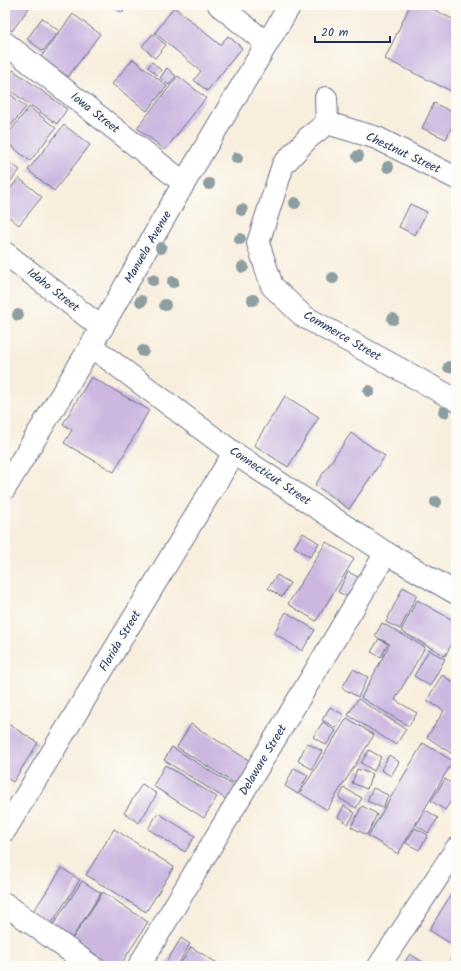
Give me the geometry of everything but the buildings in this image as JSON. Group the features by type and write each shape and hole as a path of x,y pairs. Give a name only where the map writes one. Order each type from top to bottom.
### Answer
{"street":[{"path":"219,5 266,43"},
{"name":"Manuela Avenue","path":"8,476 96,337 184,183 290,5"},
{"name":"Iowa Street","path":"5,43 184,183"},
{"path":"326,98 327,123"},
{"name":"Chestnut Street","path":"327,123 377,138 456,178"},
{"name":"Commerce Street","path":"327,123 308,138 283,164 258,243 272,286 303,316 456,400"},
{"name":"Idaho Street","path":"5,253 96,337"},
{"name":"Connecticut Street","path":"96,337 234,453 386,553 456,593"},
{"name":"Florida Street","path":"5,830 234,453"},
{"name":"Delaware Street","path":"140,966 386,553"},
{"path":"379,966 456,849"},
{"path":"5,904 92,966"}]}
